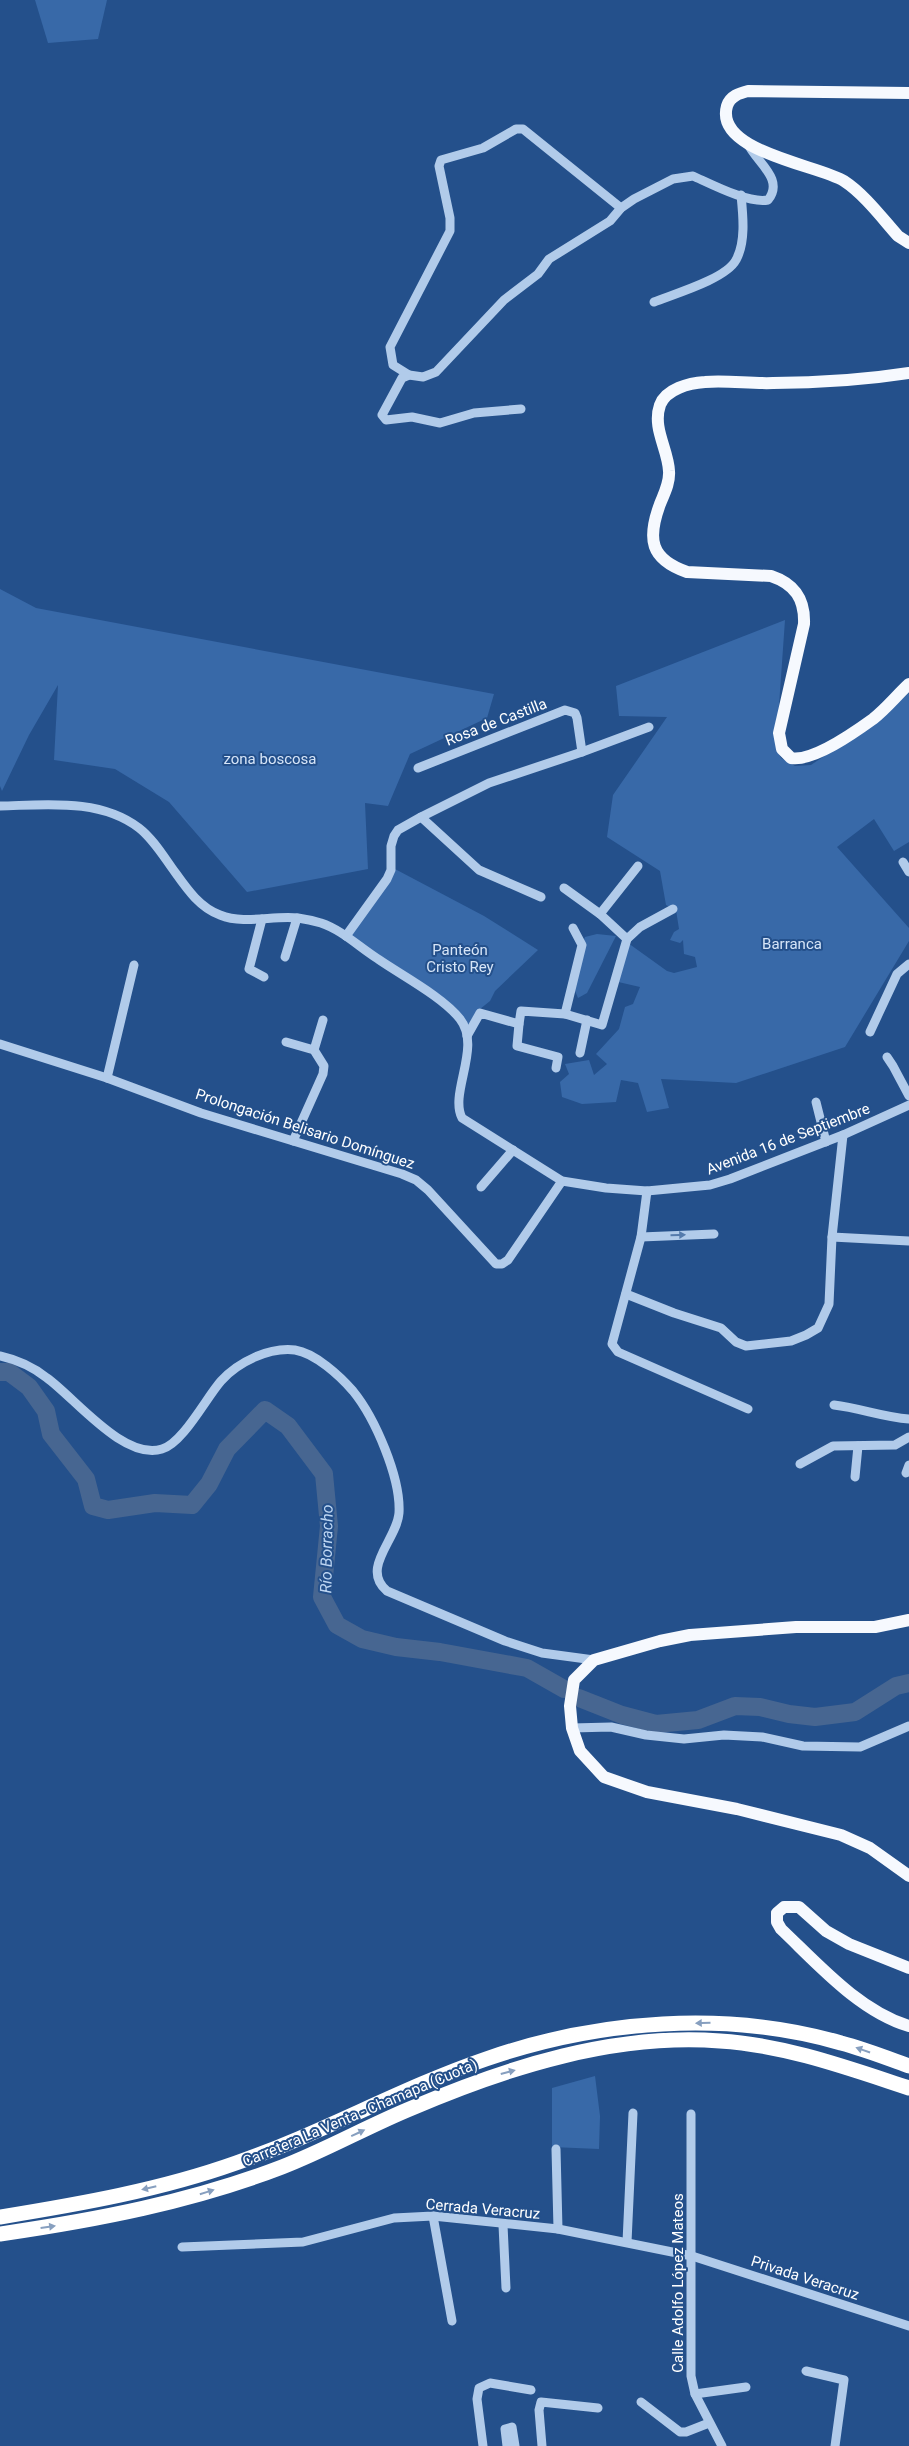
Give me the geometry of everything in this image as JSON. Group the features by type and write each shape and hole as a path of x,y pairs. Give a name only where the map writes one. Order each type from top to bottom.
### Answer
{"highway":[{"name":"Carretera La Venta - Chamapa (Cuota)","path":"0,2217 77,2205 190,2178 280,2146 486,2058 568,2036 642,2025 715,2023 772,2029 840,2042 909,2066"},
{"name":"Carretera La Venta - Chamapa (Cuota)","path":"0,2234 76,2223 186,2198 283,2166 411,2108 493,2076 574,2054 646,2042 720,2041 771,2048 834,2064 909,2088"}],"main road":[{"path":"909,93 755,90 741,92 727,104 727,118 732,131 768,154 844,181 898,236 909,242"},
{"path":"909,373 825,382 772,384 705,382 685,386 670,392 661,403 658,421 659,432 668,463 669,479 654,520 652,532 654,548 664,560 675,568 687,572 771,576 783,580 796,592 804,612 804,624 779,733 782,749 791,758 809,756 835,743 874,718 909,684"},
{"path":"909,1620 875,1627 796,1627 690,1635 660,1640 594,1660 574,1680 570,1706 572,1728 580,1752 604,1777 647,1792 737,1809 841,1835 870,1848 909,1876"},
{"path":"909,1968 849,1944 826,1932 799,1907 784,1907 777,1913 777,1922 781,1929 856,1996 890,2020 909,2026"}],"street":[{"path":"620,208 522,129 516,129 483,148 441,160 438,166 450,218 450,231 390,347 392,365 409,375 423,377 436,372 500,305 518,288 538,275 550,259 610,221 620,208 673,179 693,176 741,195 765,201 770,198 774,189 770,173 753,154 747,141"},
{"path":"654,302 706,281 732,266 740,246 743,216 741,195"},
{"path":"409,375 402,378 394,396 384,409 384,419 412,417 440,423 474,413 521,409"},
{"name":"Rosa de Castilla","path":"418,768 565,710 575,713 582,752"},
{"path":"346,936 387,879 391,870 391,846 398,830 489,782 582,752 649,727"},
{"name":"Avenida 16 de Septiembre","path":"0,806 72,806 104,810 122,817 140,828 156,846 192,895 206,908 220,916 240,920 297,918 321,923 346,936 452,1011 461,1020 467,1036 467,1061 459,1111 468,1122 562,1181 606,1188 647,1191 710,1185 844,1136 909,1105"},
{"path":"421,817 479,870 541,897"},
{"path":"903,862 909,872"},
{"path":"600,914 638,866"},
{"path":"564,888 600,914 627,939"},
{"path":"556,1068 558,1057 517,1046 521,1010 565,1014 602,1025 627,939 640,927 673,908"},
{"path":"285,957 297,918"},
{"path":"262,919 250,969 264,977"},
{"path":"565,1014 582,945 573,928"},
{"path":"870,1032 897,974 909,964"},
{"path":"107,1078 134,965"},
{"path":"467,1036 480,1013 520,1024"},
{"path":"314,1050 323,1020"},
{"path":"580,1053 587,1020"},
{"path":"286,1042 314,1050 324,1066 293,1141"},
{"name":"Prolongación Belisario Domínguez","path":"0,1044 31,1052 107,1078 201,1113 402,1174 416,1180 496,1264 502,1264 508,1260 562,1181"},
{"path":"887,1057 894,1066 909,1096"},
{"path":"816,1102 826,1142"},
{"path":"626,1294 674,1313 721,1328 736,1342 746,1346 791,1341 818,1328 826,1315 831,1290 832,1236 844,1136"},
{"path":"481,1187 513,1150"},
{"path":"647,1191 641,1237 612,1344 618,1352 748,1409"},
{"path":"641,1237 714,1234"},
{"path":"832,1236 909,1241"},
{"path":"0,1356 32,1367 65,1392 95,1422 116,1437 149,1451 163,1449 175,1441 222,1380 248,1361 272,1351 296,1350 326,1365 345,1381 360,1399 387,1458 397,1494 399,1514 393,1534 377,1566 376,1575 379,1585 387,1591 504,1641 548,1654 594,1660"},
{"path":"834,1404 859,1408 884,1417 909,1419"},
{"path":"800,1464 833,1446 895,1446 909,1437"},
{"path":"855,1477 858,1446"},
{"path":"572,1728 612,1727 646,1735 684,1739 762,1736 803,1746 860,1747 909,1726"},
{"path":"627,2242 633,2113"},
{"name":"Calle Adolfo López Mateos","path":"691,2114 691,2376 695,2394 722,2446"},
{"path":"556,2149 558,2229"},
{"path":"433,2216 452,2321"},
{"name":"Cerrada Veracruz","path":"182,2247 303,2242 394,2218 433,2216 503,2225 558,2229 692,2256"},
{"path":"503,2225 506,2288"},
{"name":"Privada Veracruz","path":"692,2256 909,2326"},
{"path":"806,2371 844,2380 835,2446"},
{"path":"483,2446 477,2399 479,2388 490,2383 530,2390"},
{"path":"695,2394 746,2387"},
{"path":"542,2446 540,2402 598,2408"},
{"path":"641,2402 680,2432 686,2432 709,2423"},
{"path":"507,2446 505,2429 512,2427 516,2446"}],"green space":[{"path":"35,0 107,0 98,39 48,43"},
{"name":"zona boscosa","path":"0,589 36,608 494,694 487,718 410,754 388,806 365,803 368,869 247,892 169,802 115,769 54,760 58,685 29,735 2,791 0,786"},
{"name":"Barranca","path":"785,620 776,748 781,758 795,766 811,765 867,727 909,693 909,842 894,851 874,819 837,847 909,928 909,941 845,1047 736,1083 661,1079 669,1108 647,1112 638,1083 621,1080 616,1102 582,1104 562,1097 560,1082 569,1074 565,1064 589,1060 594,1075 607,1064 596,1054 619,1029 625,1007 633,1004 640,987 614,981 628,943 667,971 674,973 697,967 695,957 684,954 683,940 680,943 670,940 674,932 679,929 676,910 666,905 660,871 607,837 613,795 667,717 619,716 616,686"},
{"name":"Panteón Cristo Rey","path":"395,869 484,916 538,950 495,991 490,1001 475,1013 469,1026 349,937"},
{"path":"597,934 616,936 587,993 578,998 570,979 575,962 585,937"},
{"path":"595,2076 600,2116 599,2149 552,2147 552,2088"}],"waterway":[{"name":"Río Borracho","path":"0,1372 9,1372 29,1387 46,1411 51,1434 86,1479 93,1506 108,1510 155,1503 192,1505 209,1484 227,1449 265,1410 288,1426 324,1474 329,1526 322,1597 337,1625 362,1639 396,1647 440,1652 527,1668 564,1689"},
{"name":"Río Borracho","path":"579,1698 622,1715 656,1724 698,1720 735,1706 760,1707 789,1714 815,1717 855,1712 896,1686 909,1683"}]}
